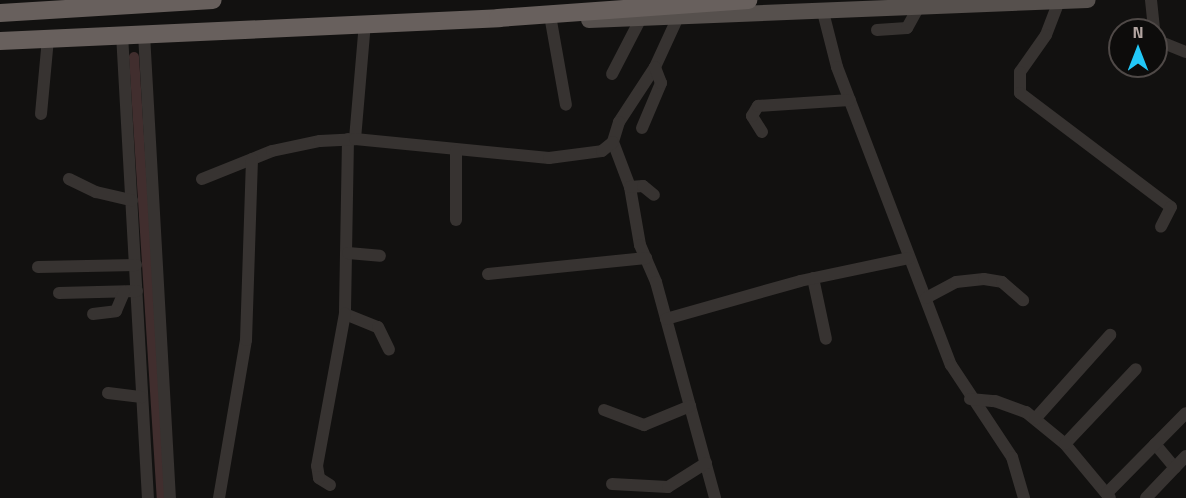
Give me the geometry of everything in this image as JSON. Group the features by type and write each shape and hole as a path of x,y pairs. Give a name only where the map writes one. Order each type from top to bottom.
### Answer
{"highway":[{"path":"0,13 42,6 213,0"},
{"path":"0,41 498,18 748,0"}],"main road":[{"path":"498,18 551,21 1088,0"}],"street":[{"path":"1151,0 1153,18"},
{"path":"1059,1 1046,34 1020,72 1020,93 1172,207 1161,226"},
{"path":"877,30 907,28 918,8"},
{"path":"823,12 850,100 909,258 970,399 1008,449 1024,498"},
{"path":"202,179 292,146 352,139 456,151 557,158 602,151 613,142 619,122 655,67 678,17"},
{"path":"612,74 641,18"},
{"path":"551,21 567,105"},
{"path":"330,485 319,478 317,466 345,314 352,139 365,23"},
{"path":"122,34 136,265 130,292 142,396 148,498"},
{"path":"144,34 170,498"},
{"path":"41,114 48,38"},
{"path":"1168,45 1186,52"},
{"path":"642,128 661,83 655,67"},
{"path":"762,132 752,117 758,106 850,100"},
{"path":"613,142 630,187 646,258 666,319 715,498"},
{"path":"456,151 456,220"},
{"path":"219,498 246,340 252,159"},
{"path":"69,179 96,192 132,200"},
{"path":"630,187 643,186 654,195"},
{"path":"348,253 380,256"},
{"path":"488,274 646,258"},
{"path":"666,319 813,278 909,258"},
{"path":"38,267 136,265"},
{"path":"813,278 826,339"},
{"path":"926,298 956,282 984,279 1002,282 1023,300"},
{"path":"59,293 130,292"},
{"path":"93,314 116,311 130,292"},
{"path":"345,314 378,327 389,350"},
{"path":"1035,419 1110,335"},
{"path":"1065,444 1136,369"},
{"path":"108,393 142,396"},
{"path":"970,399 1011,405 1035,419 1065,444 1108,496 1186,413"},
{"path":"604,410 644,425 690,406"},
{"path":"1155,444 1175,468"},
{"path":"1146,498 1186,456"},
{"path":"612,484 668,487 706,463"}],"waterway":[{"path":"134,57 162,498"}]}
